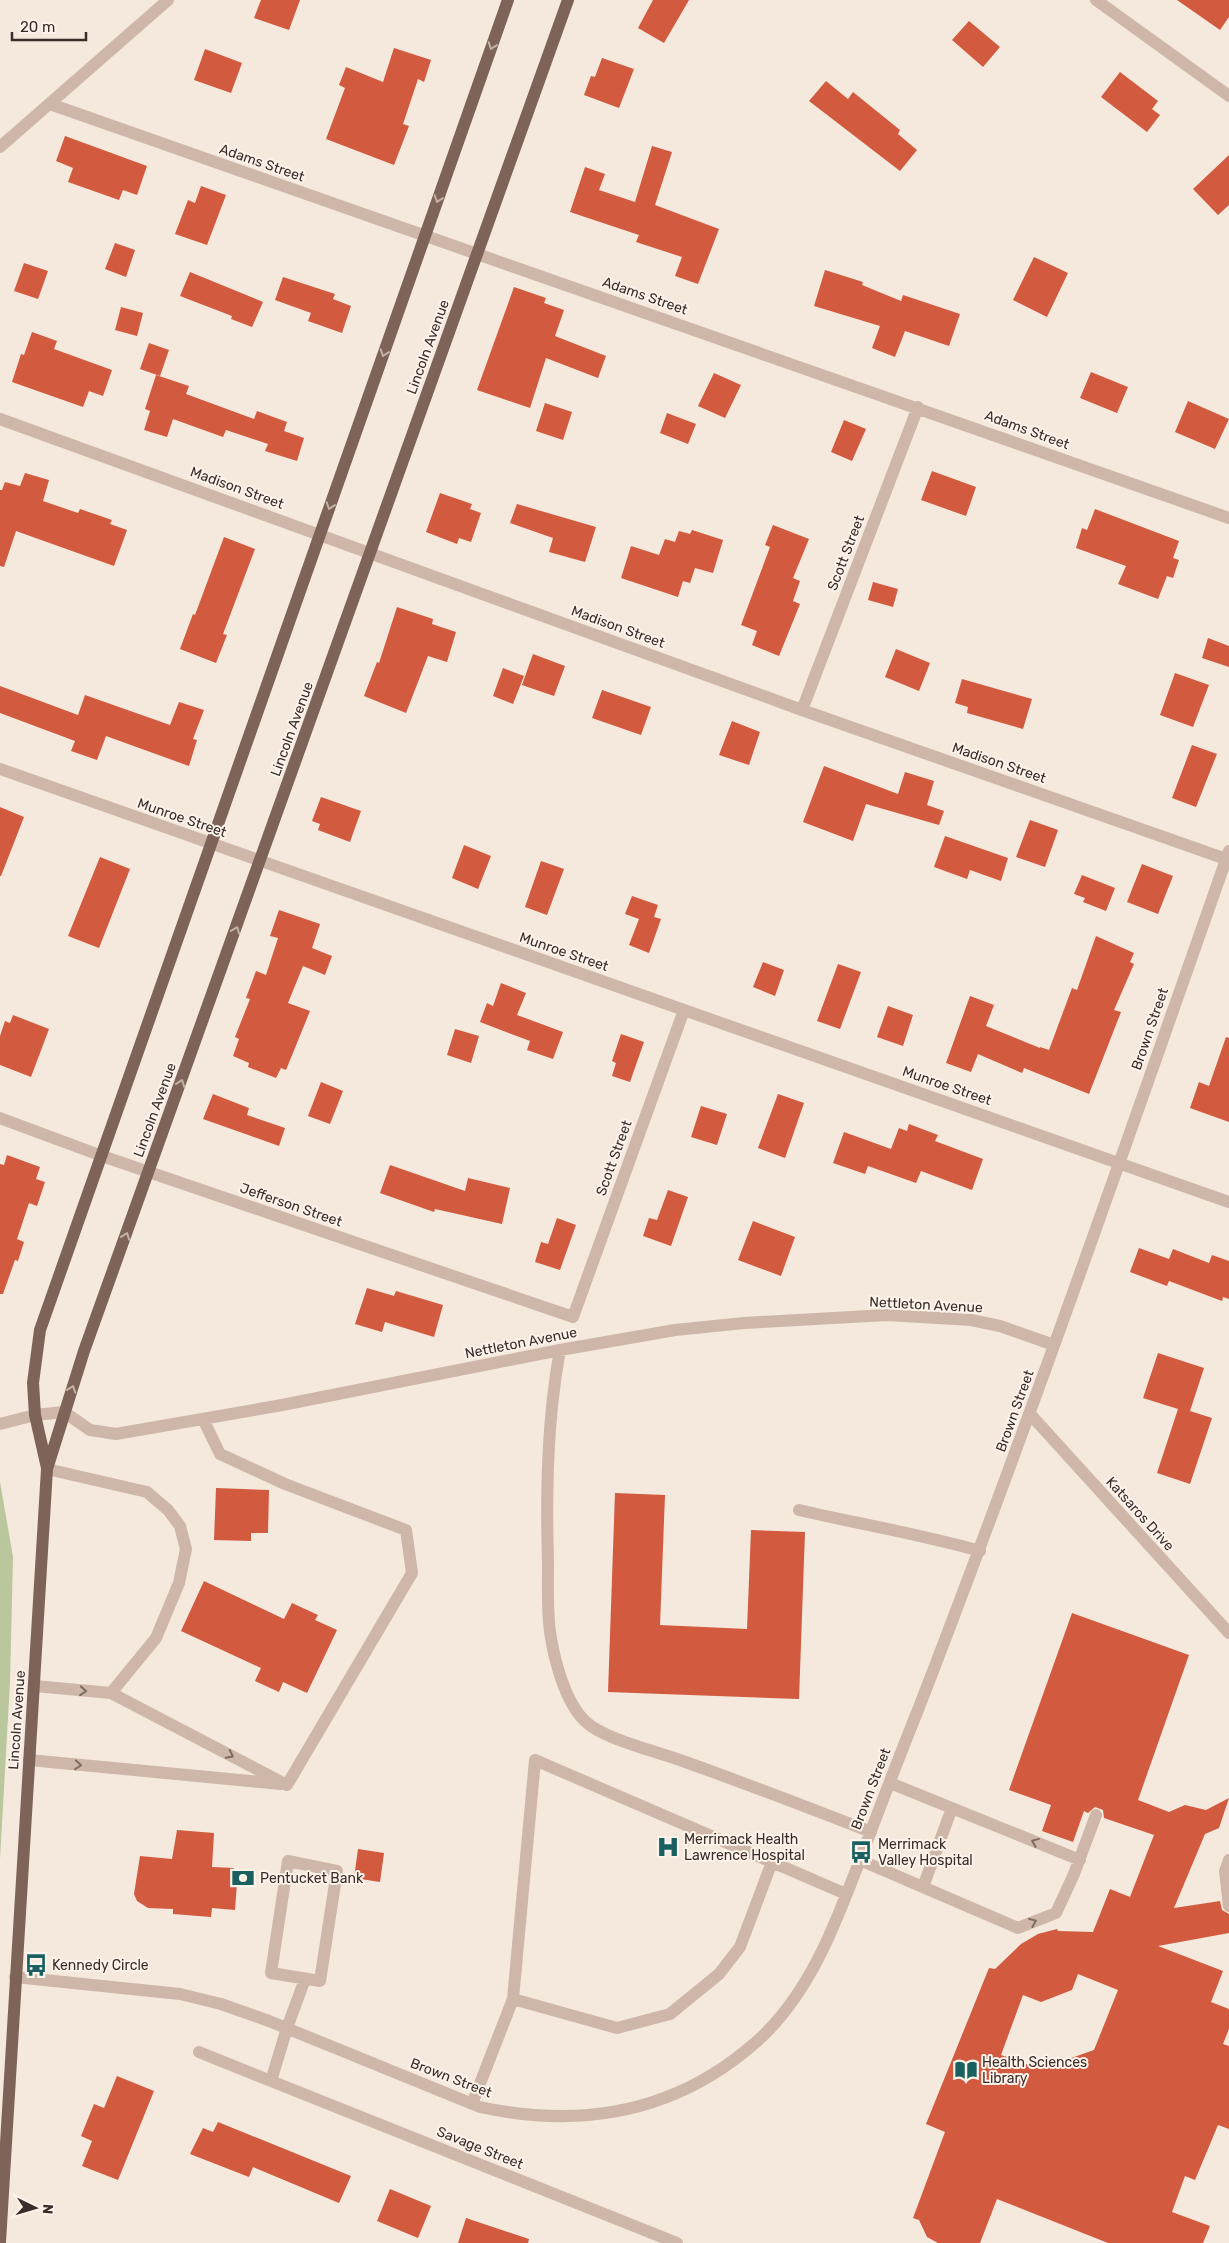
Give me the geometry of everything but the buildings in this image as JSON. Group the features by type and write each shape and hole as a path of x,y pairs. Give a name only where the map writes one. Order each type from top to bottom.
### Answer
{"main road":[{"name":"Lincoln Avenue","path":"47,1469 35,1415 33,1383 40,1330 508,0"},
{"name":"Lincoln Avenue","path":"0,2242 47,1469 64,1412 149,1172 568,0"}],"street":[{"path":"0,147 168,0"},
{"path":"1096,0 1229,96"},
{"name":"Adams Street","path":"50,104 918,407 1229,518"},
{"name":"Scott Street","path":"802,710 918,407"},
{"name":"Madison Street","path":"0,419 802,710 1228,855"},
{"name":"Munroe Street","path":"0,769 1119,1162"},
{"name":"Brown Street","path":"15,1977 180,1994 221,2004 287,2028 472,2104 516,2113 551,2116 596,2116 633,2109 669,2098 699,2083 757,2041 802,1989 825,1945 860,1860 980,1551 1228,855"},
{"name":"Scott Street","path":"573,1317 684,1010"},
{"name":"Jefferson Street","path":"0,1118 102,1156 573,1317"},
{"path":"1119,1162 1229,1202"},
{"name":"Nettleton Avenue","path":"64,1412 90,1430 116,1434 282,1405 560,1350 707,1326 887,1315 971,1320 1000,1326 1054,1345"},
{"path":"560,1350 555,1376 549,1435 547,1542 550,1630 555,1660 566,1690 578,1712 586,1722 606,1734 739,1781 870,1832"},
{"path":"0,1424 35,1415 64,1412"},
{"name":"Katsaros Drive","path":"1030,1414 1229,1633"},
{"path":"203,1419 220,1454 285,1484 406,1530 412,1573 287,1784"},
{"path":"47,1469 148,1492 168,1510 180,1526 186,1549 179,1583 156,1638 111,1693"},
{"path":"800,1510 868,1526 939,1539 980,1551"},
{"path":"34,1686 111,1693 287,1784"},
{"path":"29,1760 287,1784"},
{"path":"472,2104 513,1998 535,1760 846,1894"},
{"path":"890,1783 1080,1860"},
{"path":"923,1887 952,1808"},
{"path":"860,1860 1018,1928 1056,1912 1080,1860 1096,1815"},
{"path":"1229,1860 1225,1871 1229,1906"},
{"path":"288,1861 337,1870 320,1981 306,1978 271,1973 288,1861"},
{"path":"513,1998 617,2028 670,2014 719,1974 740,1947 772,1862"},
{"path":"271,2081 287,2028 306,1978"},
{"name":"Savage Street","path":"199,2052 677,2243"}],"green space":[{"path":"0,1482 13,1557 10,1682 0,1859"}],"place":[{"name":"Merrimack Health Lawrence Hospital","path":"668,1847"},
{"name":"Merrimack Valley Hospital","path":"861,1852"},
{"name":"Pentucket Bank","path":"243,1878"},
{"name":"Kennedy Circle","path":"36,1965"},
{"name":"Health Sciences Library","path":"966,2070"}]}
